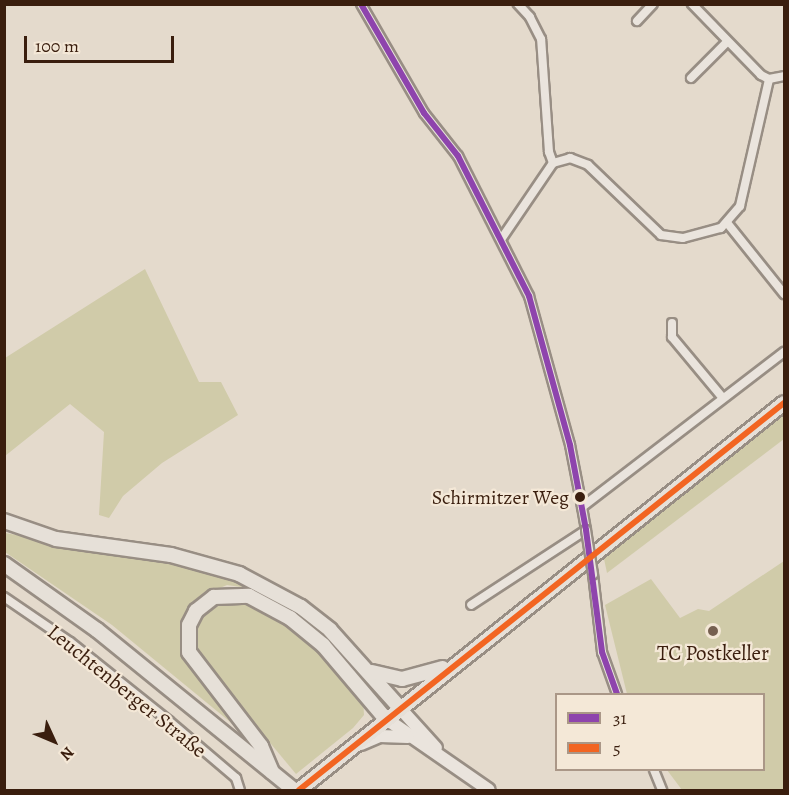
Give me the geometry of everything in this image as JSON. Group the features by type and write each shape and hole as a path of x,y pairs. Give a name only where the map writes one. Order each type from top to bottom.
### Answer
{"main road":[{"path":"299,790 450,666 784,403"},
{"path":"4,521 56,539 171,555 240,574 301,607 330,630 370,671 399,707"},
{"path":"4,564 97,630 294,790"},
{"path":"275,774 261,746 189,652 189,625 196,611 214,597 249,596 290,618 323,645 385,718"},
{"path":"370,671 402,680 450,666"}],"street":[{"path":"361,4 424,114 458,156 502,238 539,328 582,507 602,652 617,693"},
{"path":"518,4 530,17 541,39 549,152 553,163"},
{"path":"637,21 653,4"},
{"path":"692,4 727,42 769,79"},
{"path":"691,78 727,42"},
{"path":"769,79 784,76"},
{"path":"502,238 553,163 570,158 588,165 661,235 683,238 728,224 740,206 769,79"},
{"path":"728,224 784,294"},
{"path":"672,323 672,337 722,397"},
{"path":"582,507 722,397 784,352"},
{"path":"471,605 586,530"},
{"name":"Leuchtenberger Straße","path":"4,597 70,642 169,721 236,778 240,790"},
{"path":"399,707 457,771"},
{"path":"385,718 457,771 489,790"},
{"path":"346,750 380,736 412,737"},
{"path":"654,771 662,790"}],"shaded area":[{"path":"145,269 199,382 221,382 238,415 162,463 123,496 109,518 99,515 104,432 70,404 5,456 5,358"},
{"path":"784,412 784,439 607,573 603,554"},
{"path":"5,533 214,570 285,602 335,641 373,684 368,687 329,643 288,607 248,588 227,585 208,593 187,615 182,644 251,739 112,625 5,552"},
{"path":"784,561 784,790 682,790 668,771 765,771 765,693 627,693 605,605 651,579 680,618 698,609 709,611"},
{"path":"229,597 271,610 313,640 363,697 364,715 353,728 296,774 196,654 196,622 202,611"}],"transit line":[{"name":"31","path":"361,4 424,113 458,156 529,296 570,445 586,530 602,652 617,693"},
{"name":"5","path":"299,790 784,403"}],"place":[{"name":"Schirmitzer Weg","path":"580,497"},
{"name":"TC Postkeller","path":"713,631"}]}
